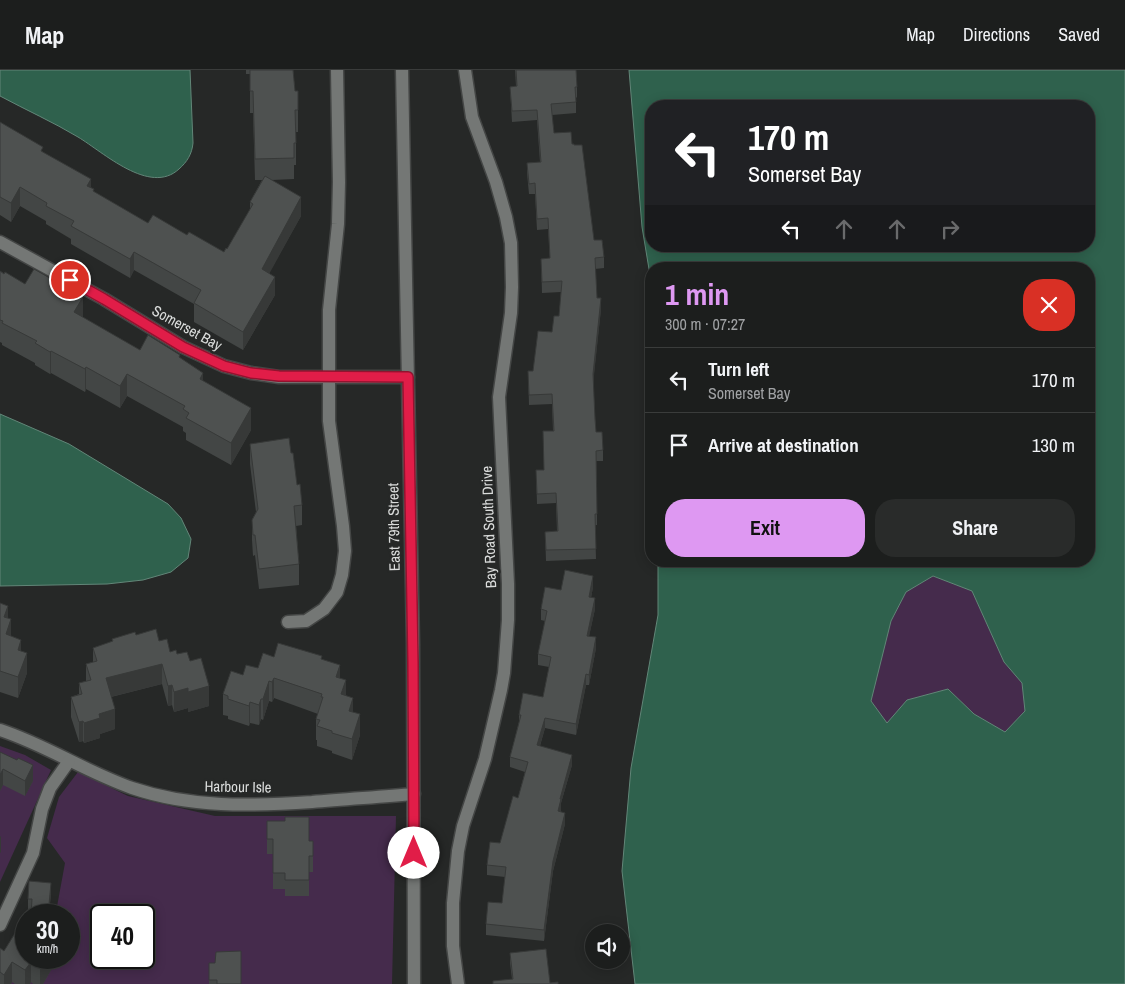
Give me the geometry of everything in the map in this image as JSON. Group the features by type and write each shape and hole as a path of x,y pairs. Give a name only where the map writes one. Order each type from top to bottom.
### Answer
{"street":[{"path":"288,622 306,620 324,609 336,592 342,574 344,551 343,526 330,421 329,377 329,310 339,199 337,70"},
{"name":"East 79th Street","path":"402,70 414,794 414,984"},
{"name":"Bay Road South Drive","path":"458,984 453,946 452,903 458,851 463,826 485,759 502,690 504,673 508,620 508,584 499,397 511,313 512,287 512,260 506,217 496,182 472,117 464,70"},
{"name":"Somerset Bay","path":"0,242 104,299 183,347 215,363 260,375 408,377"},
{"name":"Harbour Isle","path":"0,730 130,788 156,795 208,804 252,806 414,794"},
{"path":"0,925 33,853 42,809 50,788 68,761"}],"shaded area":[{"path":"0,70 190,70 193,143 187,161 179,169 167,176 154,178 127,169 78,137 0,96"},
{"path":"629,70 1125,70 1125,984 635,984 630,924 628,924 622,871 631,768 658,615 658,567 1095,567 1095,262 648,262 646,252 1095,252 1095,100 645,100 645,245","holes":["933,576 972,591 1004,662 1022,683 1025,711 1005,732 974,714 948,689 907,700 887,723 871,701 891,621 906,592"]},
{"path":"0,414 69,444 168,504 181,518 191,539 188,558 171,572 143,580 107,584 0,586"},
{"path":"933,576 972,591 1004,662 1022,683 1025,711 1005,732 974,714 948,689 907,700 887,724 871,701 891,621 906,592"},
{"path":"0,746 25,755 51,770 0,882"},
{"path":"78,772 128,796 215,816 396,816 392,984 0,984 15,969 80,969 80,904 57,904 65,863 47,838 59,797"}],"building":[{"path":"250,70 293,70 295,91 298,91 298,110 295,110 296,143 294,143 294,158 255,159 253,91 250,91"},
{"path":"516,70 576,70 576,102 551,104 554,133 571,132 572,144 582,145 594,240 602,240 604,257 595,258 597,298 601,298 593,374 596,432 602,432 603,450 596,451 596,549 546,550 545,532 558,531 556,493 537,494 536,470 544,470 543,431 554,431 552,394 529,395 528,371 533,371 538,331 552,332 554,316 559,316 562,281 542,282 541,259 550,258 548,218 537,219 535,183 529,184 527,163 541,162 537,110 512,111 510,87 517,86"},
{"path":"0,122 43,147 41,151 91,179 87,186 94,189 93,191 148,223 153,215 187,235 189,232 224,252 253,204 250,202 265,176 301,197 262,269 275,277 243,332 194,303 201,290 134,252 130,259 71,226 74,221 46,206 47,203 20,187 11,203 0,197"},
{"path":"34,269 83,297 74,312 140,350 148,335 180,355 179,357 203,373 200,379 251,408 231,443 186,418 189,413 183,409 185,406 127,374 120,386 86,367 85,369 50,352 35,343 37,341 2,323 3,321 0,320 0,271 25,284"},
{"path":"289,438 297,485 300,484 302,505 294,506 299,564 259,569 255,535 253,535 252,520 258,509 250,444"},
{"path":"565,570 593,576 589,597 595,598 587,636 596,637 589,675 586,674 576,724 545,718 537,745 572,755 558,811 565,813 553,861 544,930 486,924 488,902 502,903 506,867 487,865 490,842 500,843 513,796 518,798 528,762 510,757 521,715 519,715 523,693 543,697 551,657 538,654 547,611 541,609 545,587 561,590"},
{"path":"0,603 8,606 4,617 11,619 6,634 21,640 18,650 27,653 18,677 0,671"},
{"path":"156,629 159,641 167,639 170,652 176,650 177,654 187,652 190,661 201,658 209,686 188,692 188,688 174,692 172,685 168,686 162,664 106,678 115,709 99,714 100,718 84,723 83,721 79,722 71,697 82,694 79,683 91,680 86,664 97,661 93,648 113,641 112,639 135,632 136,635"},
{"path":"278,643 322,656 321,659 340,665 336,677 346,680 341,694 353,698 349,711 360,714 352,739 317,726 320,720 316,719 323,697 321,697 322,694 274,678 272,682 269,681 259,705 250,702 249,706 228,699 228,696 223,694 231,671 243,675 246,665 258,668 263,653 274,657"},
{"path":"0,752 33,765 25,781 3,769 0,775"},
{"path":"285,817 309,817 309,841 313,841 313,856 309,856 309,880 285,880 285,873 273,873 273,839 267,839 267,821 285,821"},
{"path":"29,881 51,883 49,904 32,904 32,899 28,899"},
{"path":"15,933 15,964 12,962 4,975 0,972 0,948 4,951"},
{"path":"546,949 550,983 558,982 558,984 493,984 493,981 513,979 510,953"},
{"path":"241,951 241,984 217,984 217,980 209,980 209,963 215,963 216,952"}],"route":[{"path":"70,280 199,356 224,366 269,376 408,377 414,853"}]}
